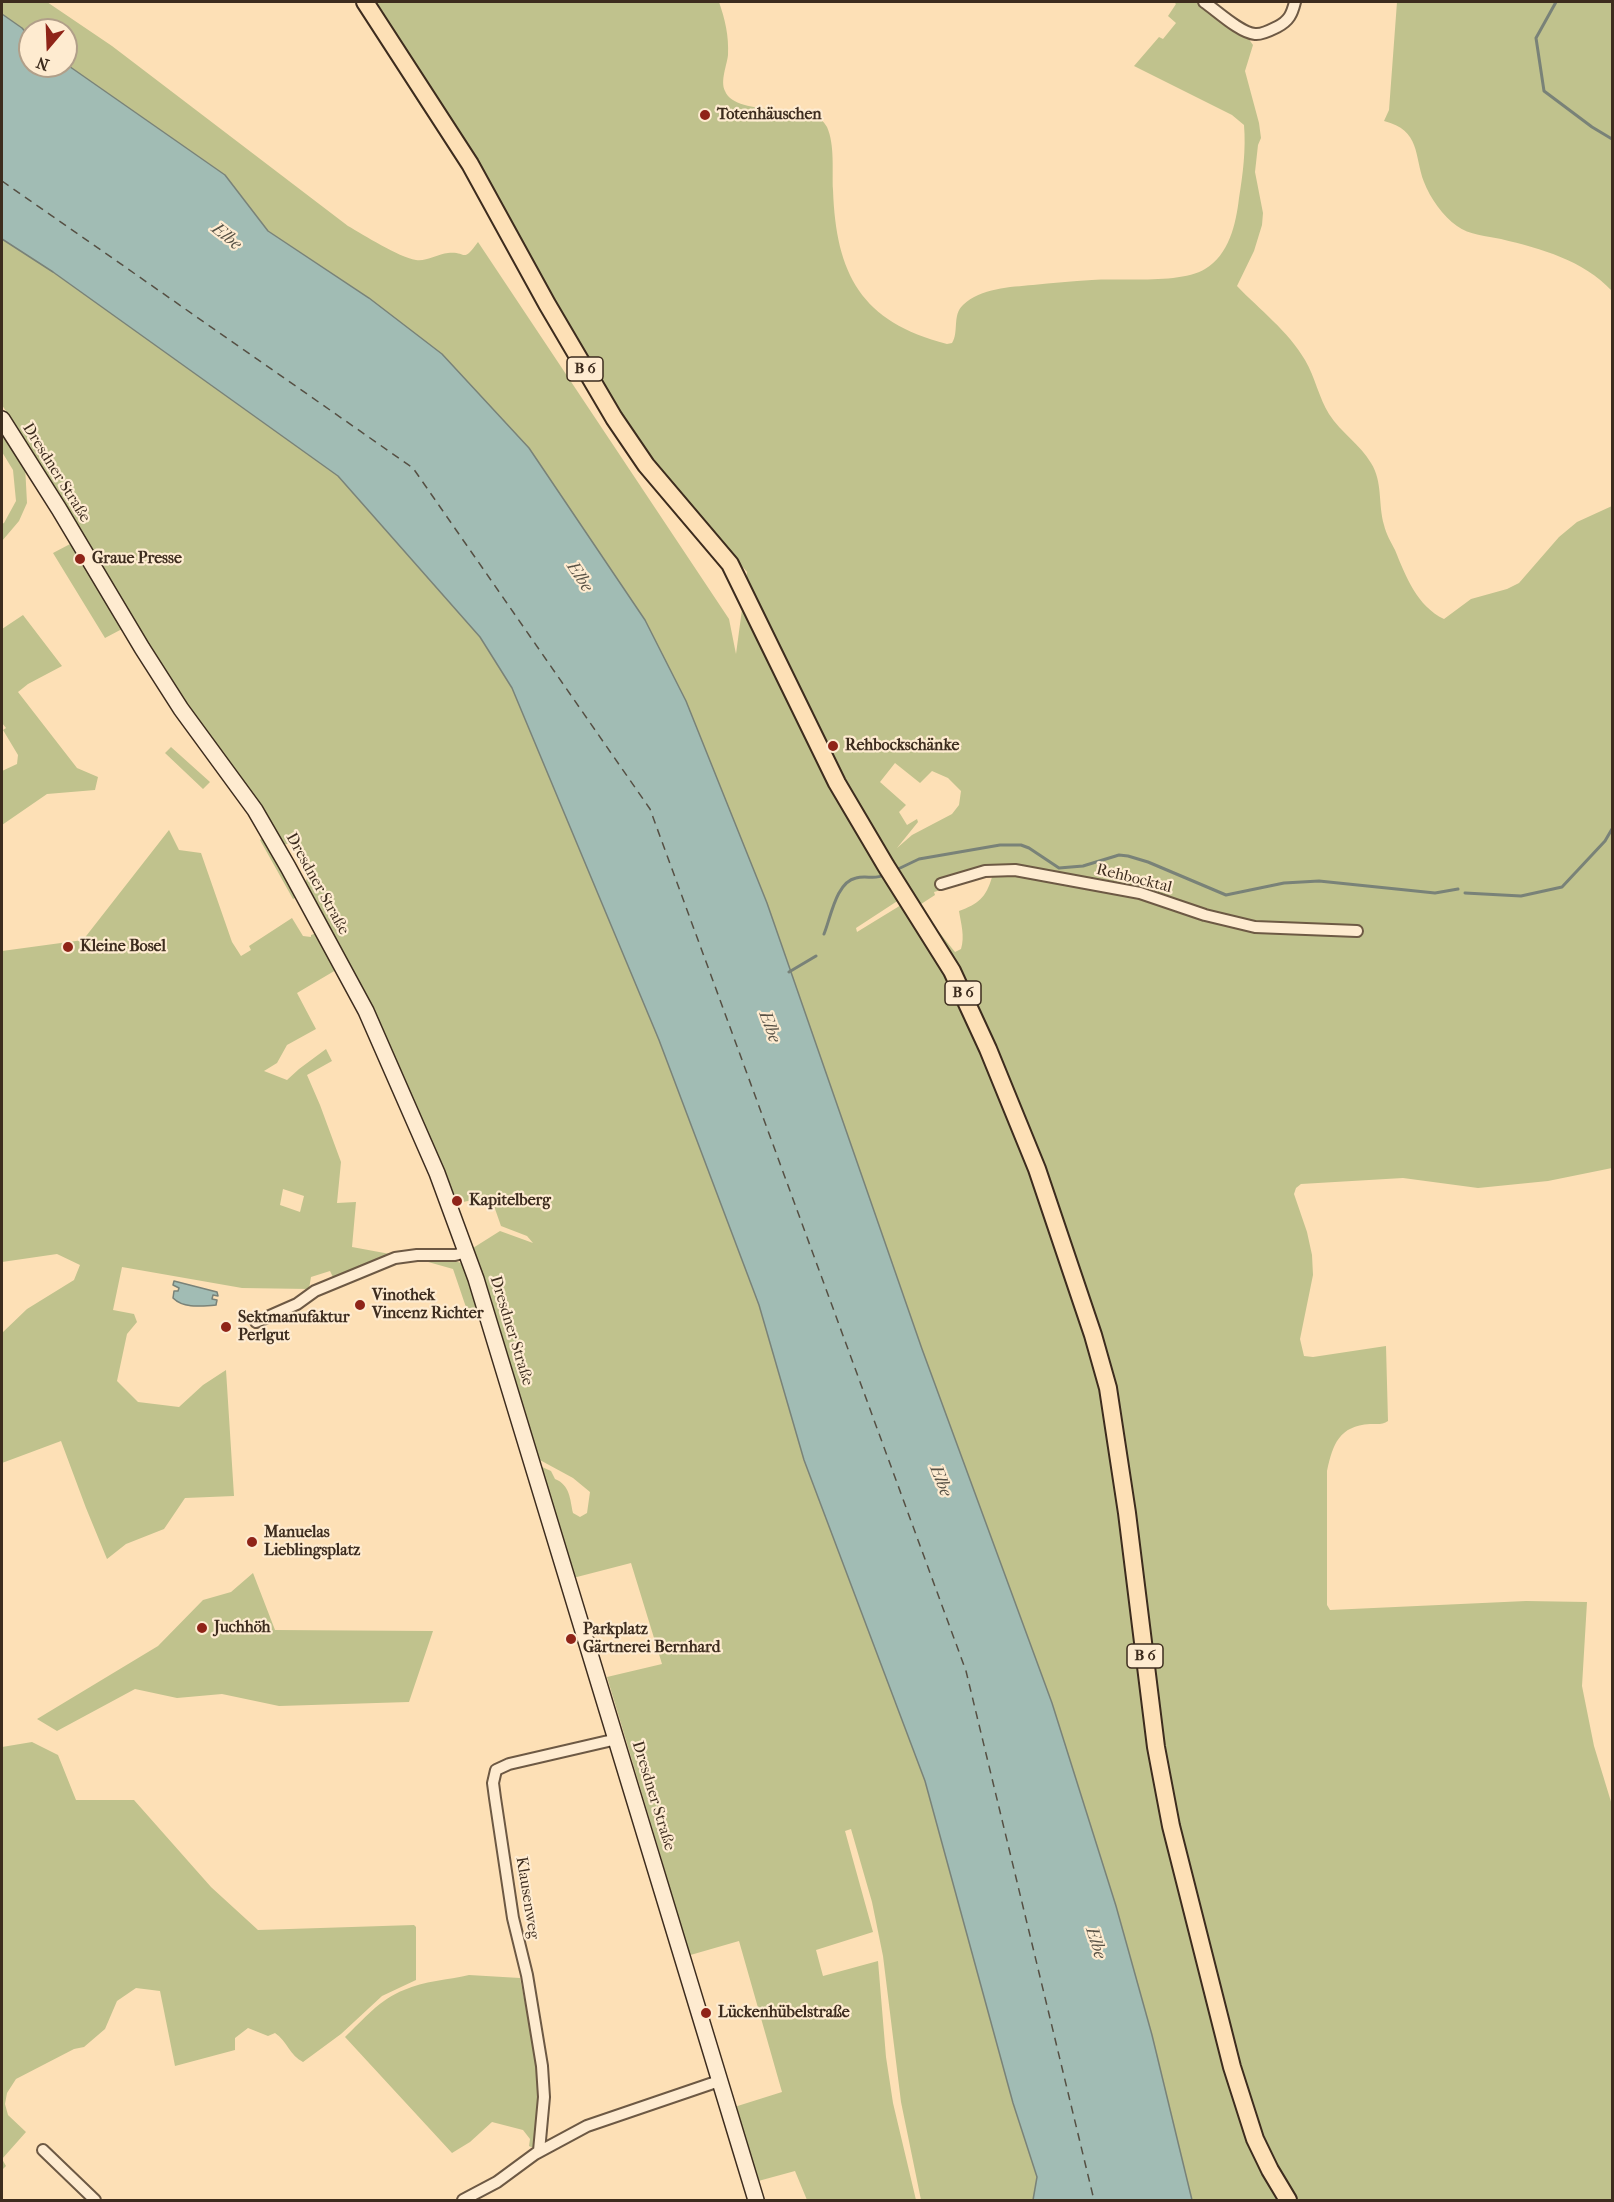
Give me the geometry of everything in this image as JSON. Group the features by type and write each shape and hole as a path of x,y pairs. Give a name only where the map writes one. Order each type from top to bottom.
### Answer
{"main road":[{"name":"B 6","path":"365,2 470,165 547,304 614,418 646,465 730,564 837,783 886,867 952,972 978,1024 1037,1169 1093,1335 1108,1388 1127,1513 1156,1747 1171,1826 1232,2067 1255,2139 1288,2200"},
{"name":"Dresdner Straße","path":"2,419 181,709 255,810 366,1011 429,1154 467,1252 756,2200"}],"street":[{"path":"1204,2 1239,28 1255,34 1268,31 1286,21 1291,16 1295,2"},
{"name":"Rehbocktal","path":"941,884 985,871 1015,870 1140,892 1205,915 1255,927 1357,931"},
{"path":"256,1322 297,1304 315,1291 395,1258 417,1254 455,1255 467,1252"},
{"name":"Klausenweg","path":"535,2154 539,2151 544,2097 542,2066 527,1975 513,1917 493,1775 496,1770 509,1764 617,1739"},
{"path":"463,2200 497,2182 535,2154 587,2126 719,2081"},
{"path":"43,2150 95,2200"}],"green space":[{"path":"2,2 47,2 71,18 18,18 18,25 2,14"},
{"path":"356,2 719,2 728,41 728,55 723,78 725,91 732,100 744,105 808,114 820,119 830,134 835,220 840,246 848,270 859,290 874,308 893,322 918,335 947,344 952,343 954,339 958,314 963,305 970,299 987,292 1070,281 1181,277 1205,269 1220,256 1230,238 1238,208 1244,162 1244,125 1232,115 1134,66 1159,37 1163,39 1176,23 1168,16 1176,4 1174,2 1197,2 1248,38 1253,45 1245,71 1261,138 1255,172 1263,213 1254,251 1237,286 1298,349 1329,414 1371,463 1379,485 1386,532 1408,580 1426,607 1444,619 1471,599 1507,589 1519,583 1559,537 1577,522 1612,506 1612,1168 1548,1181 1478,1188 1403,1178 1301,1184 1296,1188 1294,1194 1312,1255 1313,1275 1300,1339 1304,1356 1313,1357 1386,1346 1388,1421 1382,1424 1359,1425 1344,1433 1335,1445 1327,1471 1327,1605 1330,1610 1526,1601 1587,1602 1582,1686 1594,1746 1612,1805 1612,2200 1192,2200 1152,2035 1116,1906 1052,1703 922,1349 767,903 645,620 598,553 369,298 268,231 225,175 78,72 78,23 112,46 348,226 391,250 420,260 448,253 466,255 478,242 729,619 736,654 747,572 660,473 597,379 511,230 421,107","holes":["895,763 920,783 932,771 948,778 961,791 959,805 952,814 912,835 897,848 918,822 917,819 907,825 899,812 906,805 880,782","984,877 992,877 984,895 971,906 959,911 963,939 961,949 955,952 918,906 935,895 934,892","902,898 906,902 857,932 856,928"]},
{"path":"1397,2 1612,2 1612,291 1588,271 1561,257 1462,229 1452,222 1438,206 1424,182 1410,137 1396,125 1384,121 1389,110"},
{"path":"2,239 53,272 338,476 480,637 512,688 659,1040 759,1305 804,1460 925,1781 1013,2103 1037,2177 1033,2200 921,2200 901,2102 883,1956 872,1902 851,1829 845,1831 873,1932 816,1950 823,1976 878,1961 886,2057 893,2103 916,2200 807,2200 795,2171 751,2183 728,2109 782,2092 739,1941 687,1956 661,1857 607,1677 662,1664 631,1563 573,1578 539,1469 542,1467 551,1471 555,1479 564,1485 573,1513 580,1517 587,1513 590,1492 573,1478 538,1459 473,1248 500,1231 533,1243 527,1236 501,1226 494,1206 483,1198 458,1203 371,1009 305,883 307,878 294,851 301,847 298,841 283,845 261,808 188,705 130,615 74,518 2,405"},
{"path":"2,428 25,465 27,503 19,521 2,541 2,524 16,501 13,470 2,452"},
{"path":"72,543 122,629 105,638 53,553"},
{"path":"23,615 62,666 28,684 18,692 77,768 98,777 95,790 47,794 2,825 2,771 17,764 18,755 3,730 6,728 2,723 2,629"},
{"path":"171,747 210,782 203,789 165,753"},
{"path":"169,830 179,850 201,853 232,942 241,956 251,950 249,946 292,918 303,936 311,937 317,933 336,970 297,993 316,1029 287,1045 277,1063 264,1071 287,1080 326,1049 332,1061 307,1075 341,1162 337,1203 356,1202 352,1247 390,1254 335,1281 330,1271 311,1277 309,1289 242,1288 122,1267 113,1310 134,1314 137,1322 127,1334 117,1381 138,1402 179,1407 203,1385 226,1370 234,1496 185,1498 164,1529 126,1544 107,1559 61,1441 2,1463 2,1333 27,1309 74,1280 80,1265 57,1254 2,1262 2,951 83,940","holes":["283,1189 304,1196 300,1212 280,1205"]},
{"path":"264,837 297,897 293,899 260,840"},
{"path":"414,1258 449,1259 464,1264 482,1316 470,1319 453,1269"},
{"path":"253,1573 275,1630 433,1631 409,1702 279,1706 222,1694 177,1698 135,1689 57,1731 37,1719 158,1646 203,1600 231,1592"},
{"path":"32,1742 58,1755 76,1800 134,1800 211,1887 258,1930 414,1925 416,1927 416,1980 382,1996 341,2034 303,2062 275,2033 268,2036 248,2028 235,2038 235,2050 175,2066 160,1991 136,1988 117,2001 105,2029 84,2047 74,2049 16,2079 7,2093 5,2104 8,2115 26,2132 2,2159 2,1747"},
{"path":"469,1975 520,1978 538,2070 541,2103 533,2148 529,2146 530,2139 523,2130 492,2122 470,2142 452,2153 345,2037 372,2010 395,1994 412,1987"}],"water":[{"name":"Elbe","path":"2,14 18,25 18,78 78,78 78,72 225,175 268,231 369,298 442,354 529,448 645,620 686,701 767,903 922,1349 1052,1703 1116,1906 1152,2035 1192,2200 1033,2200 1037,2177 1013,2103 925,1781 804,1460 759,1305 659,1040 512,688 480,637 338,476 53,272 2,239"},
{"path":"174,1281 217,1292 218,1296 213,1295 212,1299 217,1300 216,1305 193,1306 177,1302 173,1298 174,1291 178,1291 179,1288 173,1285"}],"waterway":[{"path":"1556,2 1536,38 1544,91 1612,139"},
{"path":"1465,893 1521,896 1562,887 1605,841 1612,829"},
{"path":"896,870 919,859 1000,845 1021,845 1059,868 1083,866 1119,855 1128,856 1148,862 1226,895 1284,883 1319,881 1435,893 1458,889"},
{"path":"824,934 835,901 849,881 884,875"},
{"path":"789,972 816,956"}],"ferry route":[{"path":"2,181 413,468 650,809 966,1671 1094,2200"}],"place":[{"name":"Totenhäuschen","path":"705,115"},
{"name":"Graue Presse","path":"80,559"},
{"name":"Rehbockschänke","path":"833,746"},
{"name":"Kleine Bosel","path":"68,947"},
{"name":"Kapitelberg","path":"457,1201"},
{"name":"Vinothek Vincenz Richter","path":"360,1305"},
{"name":"Sektmanufaktur Perlgut","path":"226,1327"},
{"name":"Manuelas Lieblingsplatz","path":"252,1542"},
{"name":"Juchhöh","path":"202,1628"},
{"name":"Parkplatz Gärtnerei Bernhard","path":"571,1639"},
{"name":"Lückenhübelstraße","path":"706,2013"}]}
